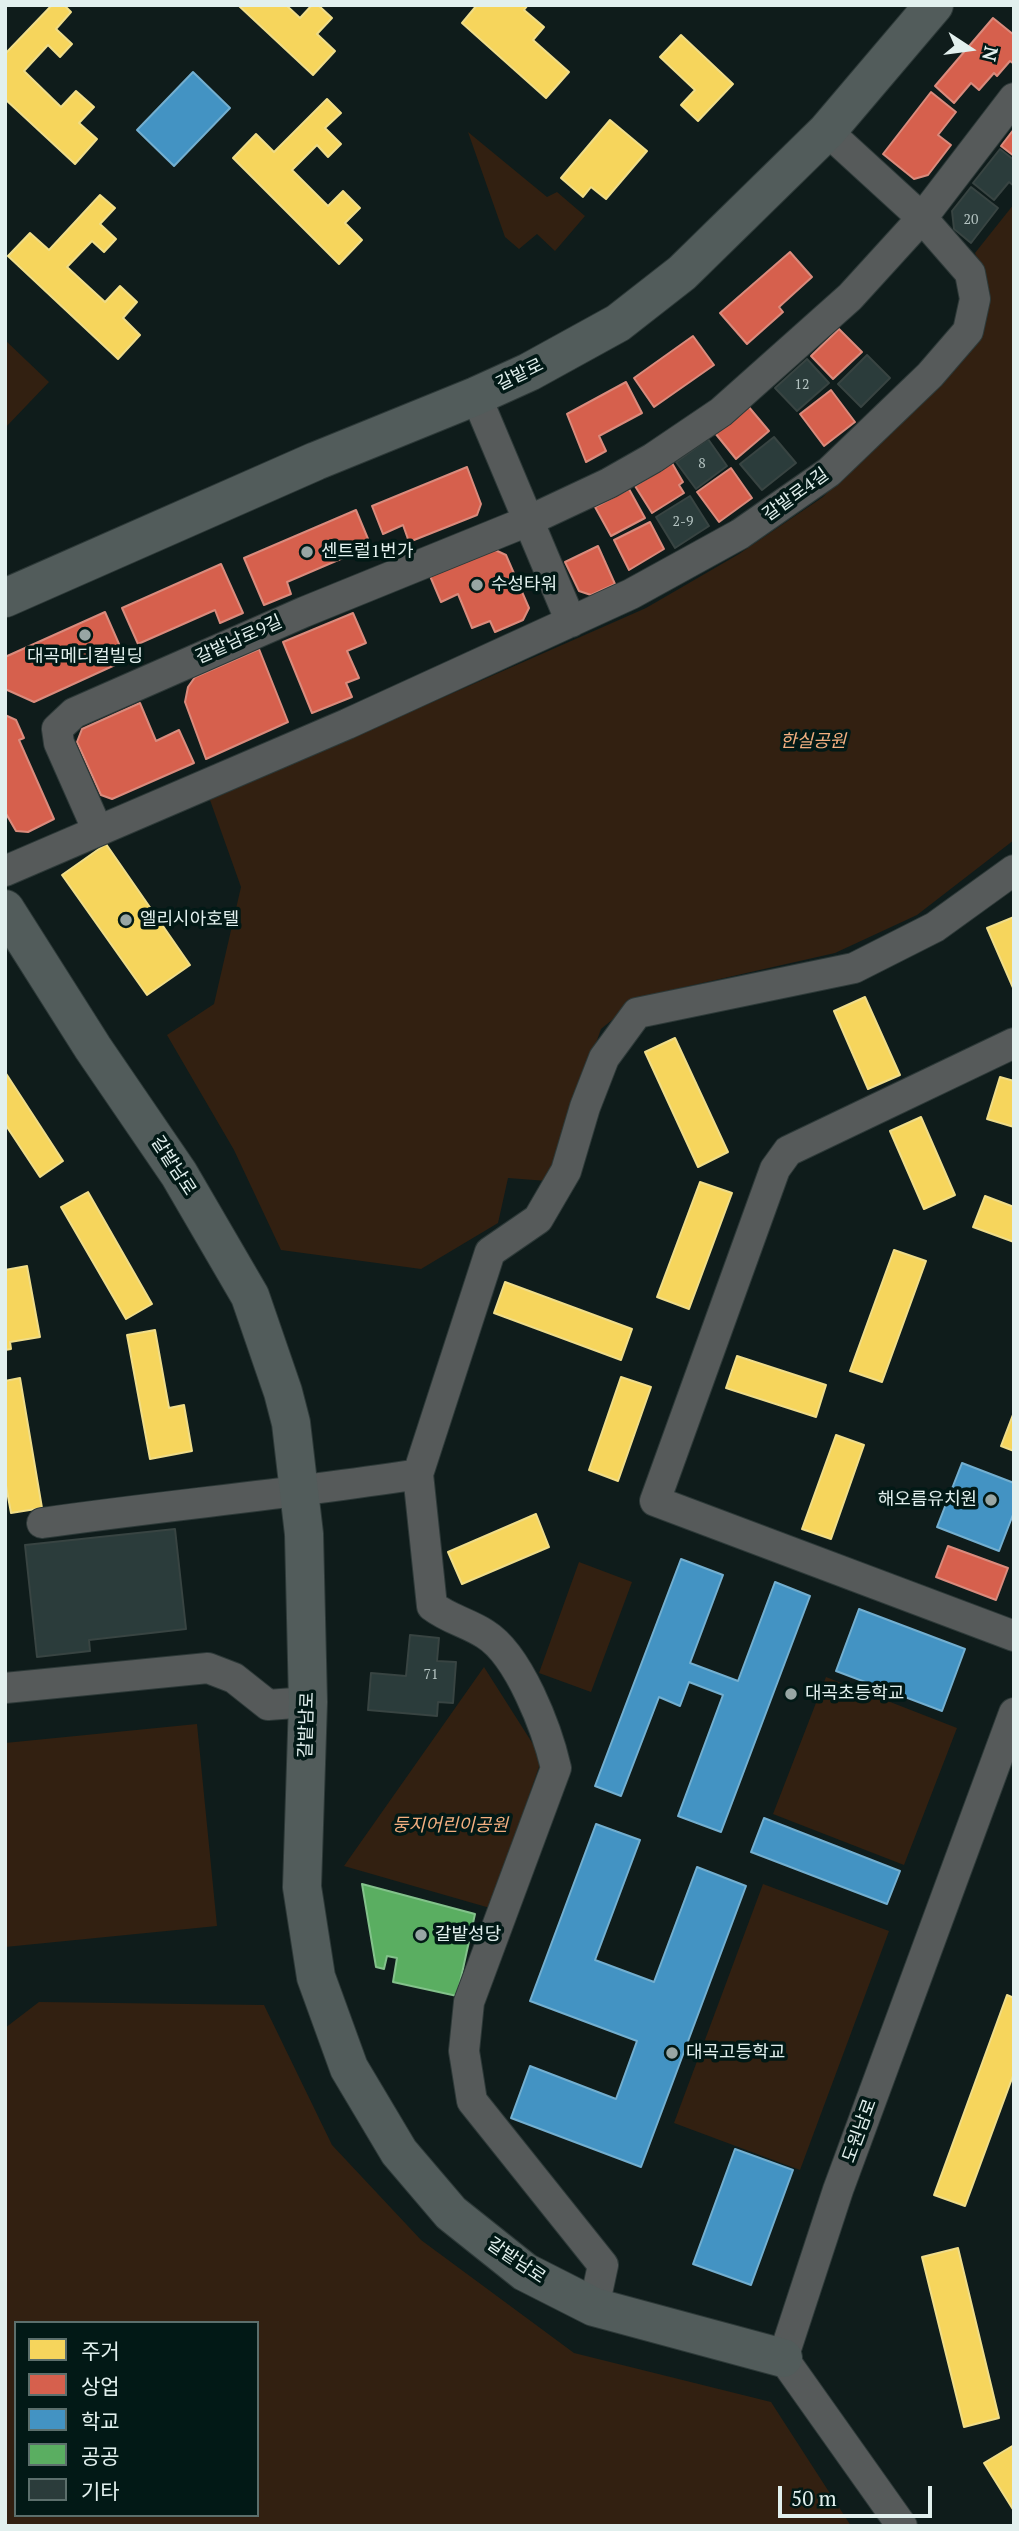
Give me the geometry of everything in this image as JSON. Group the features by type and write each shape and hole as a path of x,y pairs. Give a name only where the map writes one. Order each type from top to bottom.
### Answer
{"main road":[{"name":"갈밭로","path":"5,598 316,461 476,396 529,372 618,323 682,273 827,131 934,5"},
{"name":"갈밭남로","path":"5,909 93,1048 179,1174 250,1296 291,1423 300,1493 309,1702 302,1887 316,1977 349,2068 399,2152 451,2213 525,2272 594,2307 783,2358"}],"street":[{"path":"527,521 609,483 653,458 721,412 850,297 922,218 1014,98"},
{"name":"갈밭로4길","path":"571,622 684,566 800,494 829,472 930,375 968,331 975,299 970,273 922,218 827,131"},
{"path":"5,871 97,829 348,724 571,622 476,396"},
{"name":"갈밭남로9길","path":"97,829 59,743 57,729 75,713 304,612 527,521"},
{"path":"594,2307 603,2265 472,2101 464,2052 469,2002 556,1768 551,1747 506,1650 485,1633 447,1617 432,1606 418,1474 490,1252 538,1219 566,1171 585,1107 604,1058 637,1013 854,968 935,927 1014,870"},
{"path":"1014,1044 788,1151 775,1169 655,1501 1014,1636"},
{"path":"42,1523 149,1508 300,1493 418,1474"},
{"path":"5,1688 208,1668 234,1678 268,1705 309,1702"},
{"name":"도원남로","path":"783,2358 838,2190 1014,1713"},
{"path":"783,2358 902,2526"}],"green space":[{"path":"468,132 547,197 557,192 585,216 555,251 537,234 519,249 505,237"},
{"name":"한실공원","path":"1014,204 1014,840 917,915 835,953 640,997 601,1029 547,1181 508,1178 498,1223 421,1269 281,1250 234,1150 167,1035 214,1004 241,887 210,800 646,608 739,554 823,497 982,335 990,292 975,253"},
{"path":"5,340 49,382 5,428"},
{"path":"579,1562 632,1582 591,1692 539,1673"},
{"name":"둥지어린이공원","path":"484,1667 538,1752 540,1764 490,1908 344,1866"},
{"path":"826,1677 957,1728 904,1865 773,1814"},
{"path":"197,1724 217,1926 5,1947 5,1743"},
{"path":"763,1884 889,1931 800,2170 674,2123"},
{"path":"39,2002 264,2005 332,2145 421,2240 574,2353 771,2402 851,2526 5,2526 5,2028"}],"building: 주거":[{"path":"52,5 64,5 71,12 56,29 72,44 60,57 48,45 24,71 61,107 76,91 94,107 79,123 97,139 75,164 5,99 5,54"},
{"path":"238,5 286,5 300,18 312,5 318,5 332,18 317,34 335,51 313,75"},
{"path":"477,5 528,5 524,10 544,27 533,40 569,72 546,98 462,23"},
{"path":"681,35 733,84 698,121 681,105 695,90 660,57"},
{"path":"327,99 341,113 325,128 341,144 328,157 317,145 292,170 328,206 343,191 360,208 345,223 362,240 339,264 233,158 256,134 274,152"},
{"path":"610,120 647,151 606,199 591,187 583,197 561,178"},
{"path":"100,195 115,208 100,224 116,239 104,252 92,241 67,267 105,302 120,286 137,302 123,318 140,335 118,359 8,256 30,233 49,250"},
{"name":"엘리시아호텔","path":"106,844 190,965 147,995 62,875"},
{"path":"1014,917 1014,990 987,928"},
{"path":"865,997 900,1075 868,1089 834,1011"},
{"path":"675,1038 728,1152 698,1167 645,1052"},
{"path":"5,1072 63,1161 40,1177 5,1124"},
{"path":"1000,1077 1014,1081 1014,1127 987,1119"},
{"path":"921,1117 955,1195 924,1209 890,1131"},
{"path":"700,1182 732,1193 689,1309 657,1297"},
{"path":"88,1192 152,1304 126,1319 61,1207"},
{"path":"985,1196 1014,1207 1014,1242 973,1227"},
{"path":"894,1250 926,1261 882,1382 850,1371"},
{"path":"27,1266 40,1337 10,1342 11,1349 5,1350 5,1270"},
{"path":"505,1282 632,1329 621,1360 494,1313"},
{"path":"155,1330 169,1408 184,1405 192,1451 150,1459 127,1335"},
{"path":"737,1356 826,1385 816,1417 726,1388"},
{"path":"621,1377 651,1387 618,1481 589,1470"},
{"path":"20,1378 42,1508 11,1513 5,1480 5,1381"},
{"path":"1014,1412 1014,1451 1001,1446"},
{"path":"836,1435 864,1445 831,1539 802,1529"},
{"path":"536,1514 549,1547 462,1584 448,1552"},
{"path":"1007,1995 1014,1998 1014,2073 965,2206 934,2195"},
{"path":"958,2248 999,2418 964,2427 922,2257"},
{"path":"1014,2445 1014,2511 984,2463"}],"building: 상업":[{"path":"993,18 1014,35 1014,64 1010,61 997,76 994,73 979,90 971,83 954,103 935,86"},
{"path":"931,92 956,112 938,135 951,145 928,175 914,179 883,154"},
{"path":"1014,129 1014,156 1001,146"},
{"path":"790,252 812,277 779,307 783,312 747,344 720,313"},
{"path":"839,329 862,352 833,379 811,356"},
{"path":"693,336 714,365 654,407 634,378"},
{"path":"626,382 642,413 599,436 606,451 586,462 567,414"},
{"path":"831,390 855,422 824,446 800,414"},
{"path":"748,406 769,431 736,459 715,433"},
{"path":"672,463 683,482 679,485 684,493 652,513 635,486"},
{"path":"467,467 481,504 477,515 409,542 403,525 383,534 372,506"},
{"path":"731,468 752,498 719,522 697,492"},
{"path":"629,489 645,518 611,536 595,507"},
{"name":"센트럴1번가","path":"356,510 371,546 287,582 291,594 264,605 244,558"},
{"path":"650,522 664,549 629,570 614,540"},
{"path":"598,546 615,584 591,595 579,591 565,562"},
{"name":"수성타워","path":"493,549 506,555 529,608 523,620 495,632 490,621 472,628 458,594 441,602 430,576"},
{"path":"221,564 243,613 220,623 215,610 138,644 122,608"},
{"name":"대곡메디컬빌딩","path":"105,612 126,660 34,702 5,689 5,657"},
{"path":"353,613 366,643 347,651 359,678 346,683 352,697 312,713 283,642"},
{"path":"259,649 288,722 206,759 185,702 188,687 195,677"},
{"path":"140,703 156,741 179,730 194,763 112,799 101,795 77,742 82,729"},
{"path":"5,715 16,720 24,738 19,740 54,819 28,832 16,831 5,812"},
{"path":"948,1546 1008,1568 996,1600 936,1577"}],"building: 학교":[{"path":"193,72 230,108 174,166 137,130"},
{"path":"962,1463 1014,1483 1014,1512 999,1551 937,1527"},
{"path":"681,1559 723,1575 690,1663 738,1681 775,1582 810,1596 721,1832 678,1816 723,1695 689,1682 680,1706 659,1697 621,1796 595,1786"},
{"path":"859,1609 965,1649 942,1711 836,1671"},
{"path":"764,1818 900,1871 887,1904 751,1852"},
{"path":"596,1824 640,1840 595,1960 654,1982 697,1867 746,1886 641,2167 511,2118 530,2066 616,2099 637,2041 530,2001"},
{"path":"735,2149 793,2170 751,2285 693,2264"}],"building: 공공":[{"name":"갈밭성당","path":"362,1884 475,1914 457,1996 393,1982 397,1958 387,1956 384,1969 376,1967"}],"building: 기타":[{"path":"1000,149 1014,160 1014,186 1009,182 994,200 973,183"},
{"path":"971,187 998,208 971,243 954,229 952,211"},
{"path":"867,355 890,378 861,407 838,384"},
{"path":"807,359 829,383 797,411 775,388"},
{"path":"774,437 796,463 762,490 740,464"},
{"path":"708,439 727,466 696,489 676,462"},
{"path":"690,496 709,526 675,548 656,517"},
{"path":"175,1529 186,1629 89,1640 90,1651 37,1657 25,1545"},
{"path":"410,1635 439,1638 437,1661 456,1662 453,1703 438,1702 437,1716 368,1710 371,1673 406,1676"}],"place":[{"name":"센트럴1번가","path":"307,552"},
{"name":"수성타워","path":"477,585"},
{"name":"대곡메디컬빌딩","path":"85,635"},
{"name":"엘리시아호텔","path":"126,920"},
{"name":"해오름유치원","path":"991,1500"},
{"name":"대곡초등학교","path":"791,1694"},
{"name":"갈밭성당","path":"421,1935"},
{"name":"대곡고등학교","path":"672,2053"}]}
